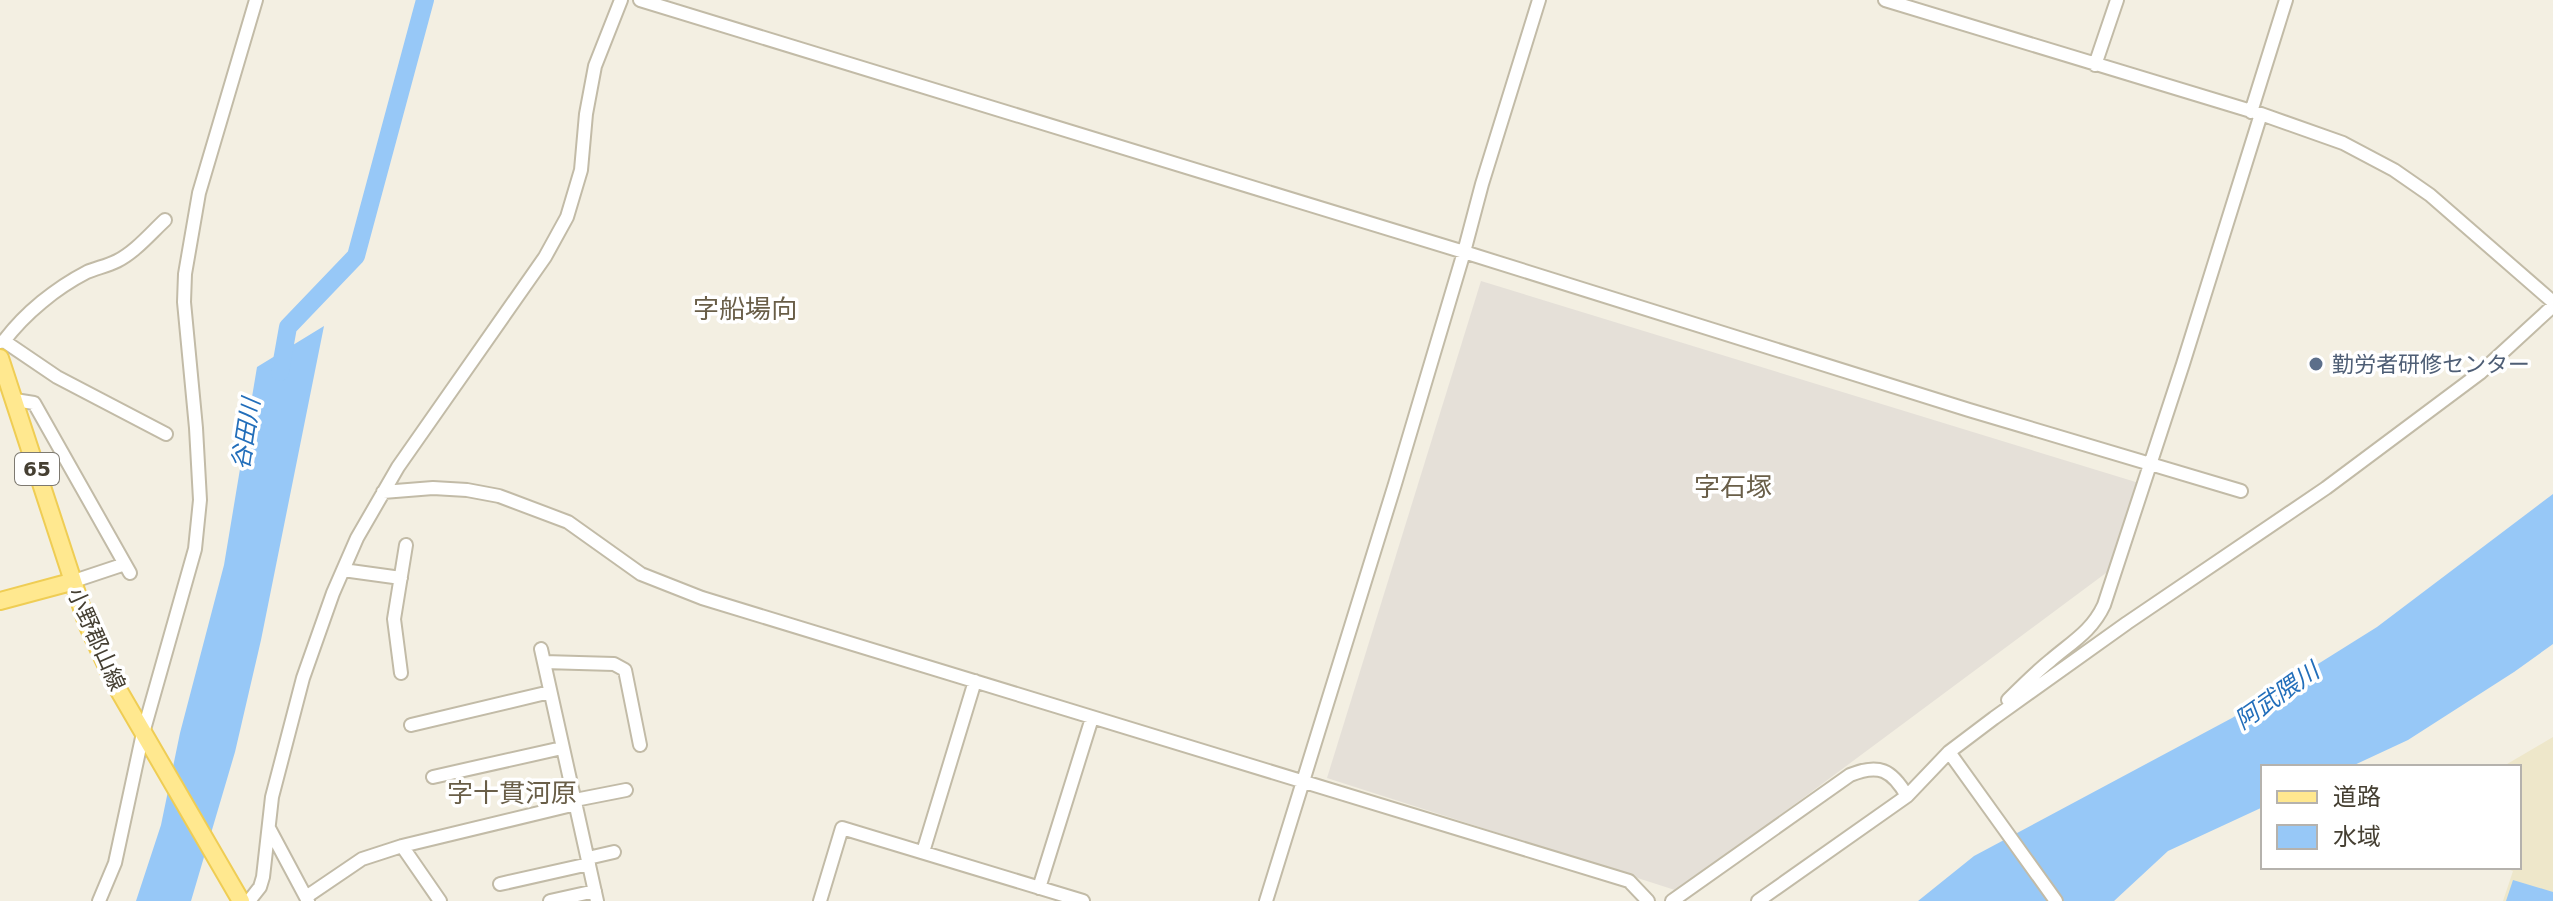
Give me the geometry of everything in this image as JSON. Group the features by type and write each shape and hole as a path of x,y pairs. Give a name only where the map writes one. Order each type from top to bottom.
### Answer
{"main road":[{"name":"小野郡山線","path":"1,347 71,582 93,636 115,684 242,899"},
{"path":"0,601 71,582"}],"street":[{"path":"244,0 249,21"},
{"path":"99,901 115,863 143,733 195,549 200,500 184,302 185,274 199,193 256,0"},
{"path":"242,899 260,887 272,797 303,678 343,570 357,538 398,467 545,257 567,217 581,170 586,114 595,66 621,0"},
{"path":"640,0 2241,491"},
{"path":"1266,901 1539,0"},
{"path":"1758,901 1907,796 1994,718 2326,488 2480,373 2553,304 2430,195 2394,170 2343,143 2256,113 1885,0"},
{"path":"2095,65 2117,0"},
{"path":"1994,718 2005,702 2097,620 2117,571 2149,463 2188,350 2286,0"},
{"path":"165,220 117,261 65,284 33,311 1,347 166,434"},
{"path":"15,400 34,403 128,568 71,582"},
{"path":"383,492 433,488 499,496 568,522 641,574 664,584 803,630 1629,881 1648,901"},
{"path":"401,673 394,619 406,545"},
{"path":"343,570 401,578"},
{"path":"541,649 596,896 550,901"},
{"path":"544,662 614,664 625,670 640,745"},
{"path":"923,852 975,681"},
{"path":"411,725 550,692"},
{"path":"1039,888 1092,718"},
{"path":"433,777 562,748"},
{"path":"1952,756 2056,901"},
{"path":"1672,901 1850,775 1865,769 1881,769 1897,780 1907,796"},
{"path":"269,828 307,899 362,859 402,846 626,790"},
{"path":"820,901 842,828 1083,901"},
{"path":"402,846 440,901"},
{"path":"500,884 614,852"}],"shaded area":[{"path":"1481,281 2139,483 2110,570 1678,891 1327,778"},
{"path":"2553,737 2553,901 2503,901 2513,871 2508,869 2521,869 2521,765 2505,765"}],"water":[{"path":"324,326 261,640 235,752 191,901 136,901 161,825 180,733 224,565 257,367"},
{"name":"阿武隈川","path":"2553,494 2553,644 2408,740 2354,765 2261,765 2261,808 2168,851 2114,901 1918,901 1974,856 2232,718 2377,627"},
{"path":"2513,880 2553,892 2553,901 2506,901"}],"waterway":[{"name":"谷田川","path":"280,372 288,327 356,256 425,0"}],"place":[{"name":"勤労者研修センター","path":"2316,364"}],"district":[{"name":"字船場向","path":"745,309"},
{"name":"字石塚","path":"1733,487"},
{"name":"字十貫河原","path":"512,793"}]}
